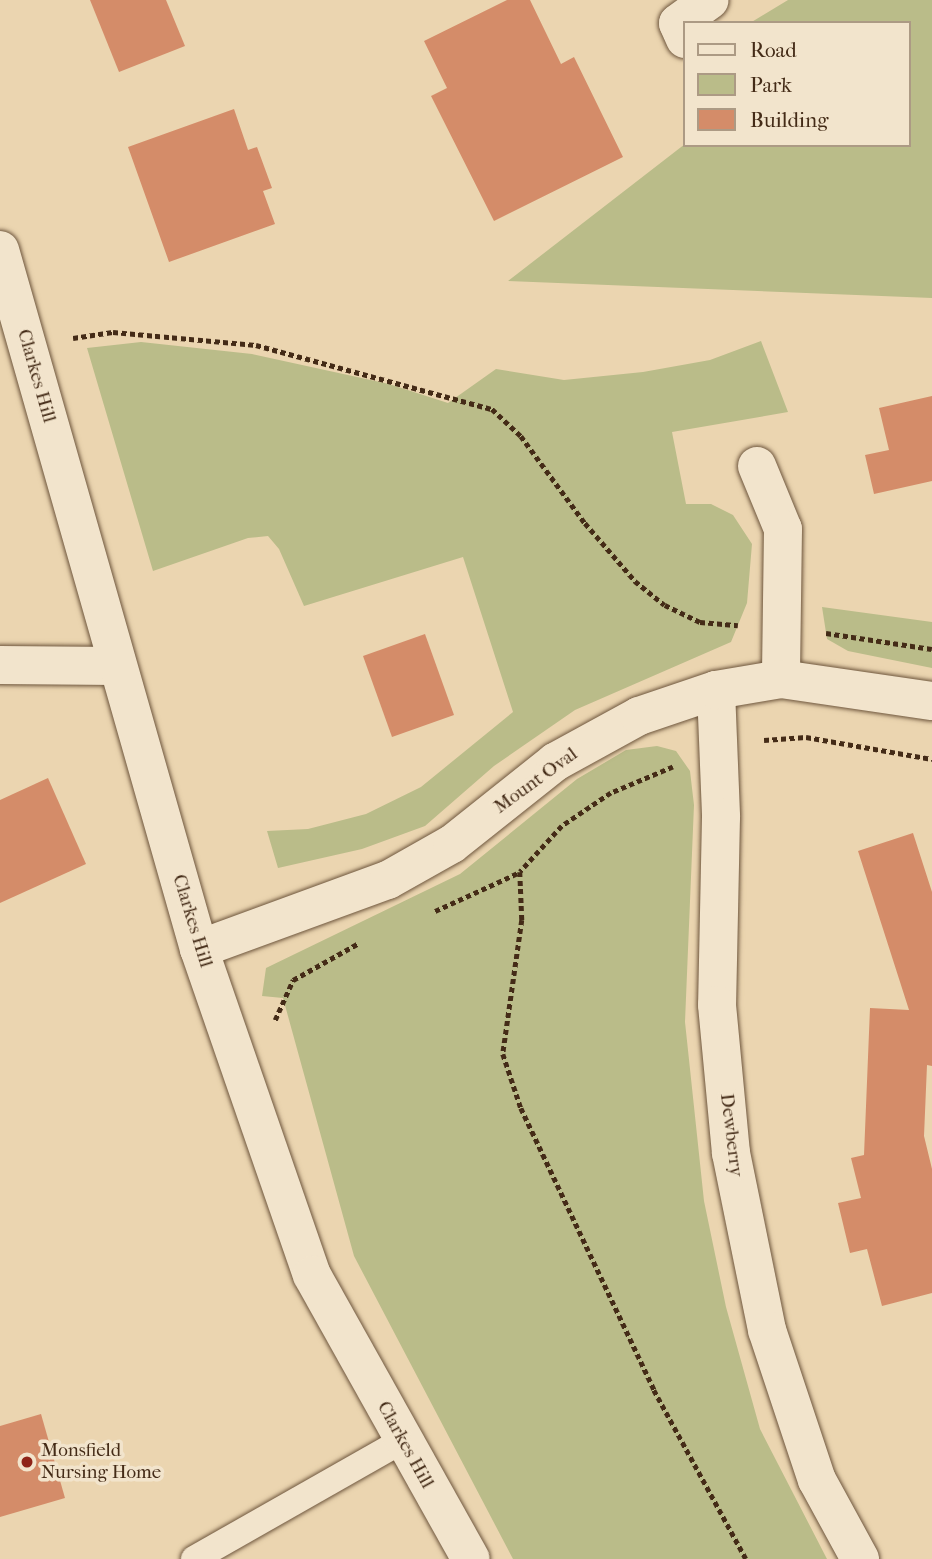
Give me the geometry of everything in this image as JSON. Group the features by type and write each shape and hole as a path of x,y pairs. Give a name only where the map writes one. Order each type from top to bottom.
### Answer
{"street":[{"path":"684,37 678,23 709,0"},
{"name":"Clarkes Hill","path":"0,250 116,666 199,949 312,1275 402,1441 471,1559"},
{"path":"757,466 783,529 781,679"},
{"path":"0,665 116,666"},
{"name":"Mount Oval","path":"199,949 388,880 452,844 555,762 639,716 716,690 781,679 932,701"},
{"name":"Dewberry","path":"716,690 717,1005 731,1153 767,1330 817,1480 860,1559"}],"lane":[{"path":"194,1559 402,1441"}],"path":[{"path":"27,344 113,332 256,345 492,409 521,436 584,523 635,581 665,605 700,622 781,627 932,649"},
{"path":"424,915 520,872 562,826 611,793 718,744 806,737 932,759"},
{"path":"520,872 522,920 503,1054 521,1108 654,1390 746,1559"},
{"path":"276,1027 275,1015 293,980 367,940"}],"green space":[{"path":"788,0 932,0 932,298 508,281 684,145 684,147 911,147 911,21 753,21"},
{"path":"761,341 788,412 672,432 686,504 711,504 733,515 752,544 747,603 731,642 575,710 494,766 425,826 362,849 278,868 267,831 308,829 366,814 421,787 513,712 463,557 304,606 279,549 268,536 248,538 153,571 87,348 141,342 252,354 389,384 448,403 496,369 564,380 643,372 710,360"},
{"path":"822,607 932,622 932,668 848,651 827,639"},
{"path":"657,746 676,751 690,771 694,805 685,1022 704,1201 726,1307 760,1429 827,1559 513,1559 354,1256 283,998 262,996 266,968 460,874 577,779 626,750"}],"building":[{"path":"90,0 166,0 185,46 119,72"},
{"path":"507,0 530,0 561,64 574,57 623,157 494,221 431,96 447,88 424,41"},
{"path":"234,109 248,150 257,147 272,188 263,191 275,224 169,262 128,147"},
{"path":"932,396 932,481 874,494 865,455 889,450 879,408"},
{"path":"425,634 454,715 392,737 363,656"},
{"path":"48,778 86,864 0,903 0,800"},
{"path":"913,833 932,892 932,1066 927,1065 924,1136 932,1169 932,1293 882,1306 867,1249 850,1253 838,1203 861,1198 851,1158 864,1155 870,1008 909,1010 858,851"},
{"name":"Monsfield Nursing Home","path":"41,1414 65,1498 0,1517 0,1426"}],"place":[{"name":"Monsfield Nursing Home","path":"27,1462"}]}
